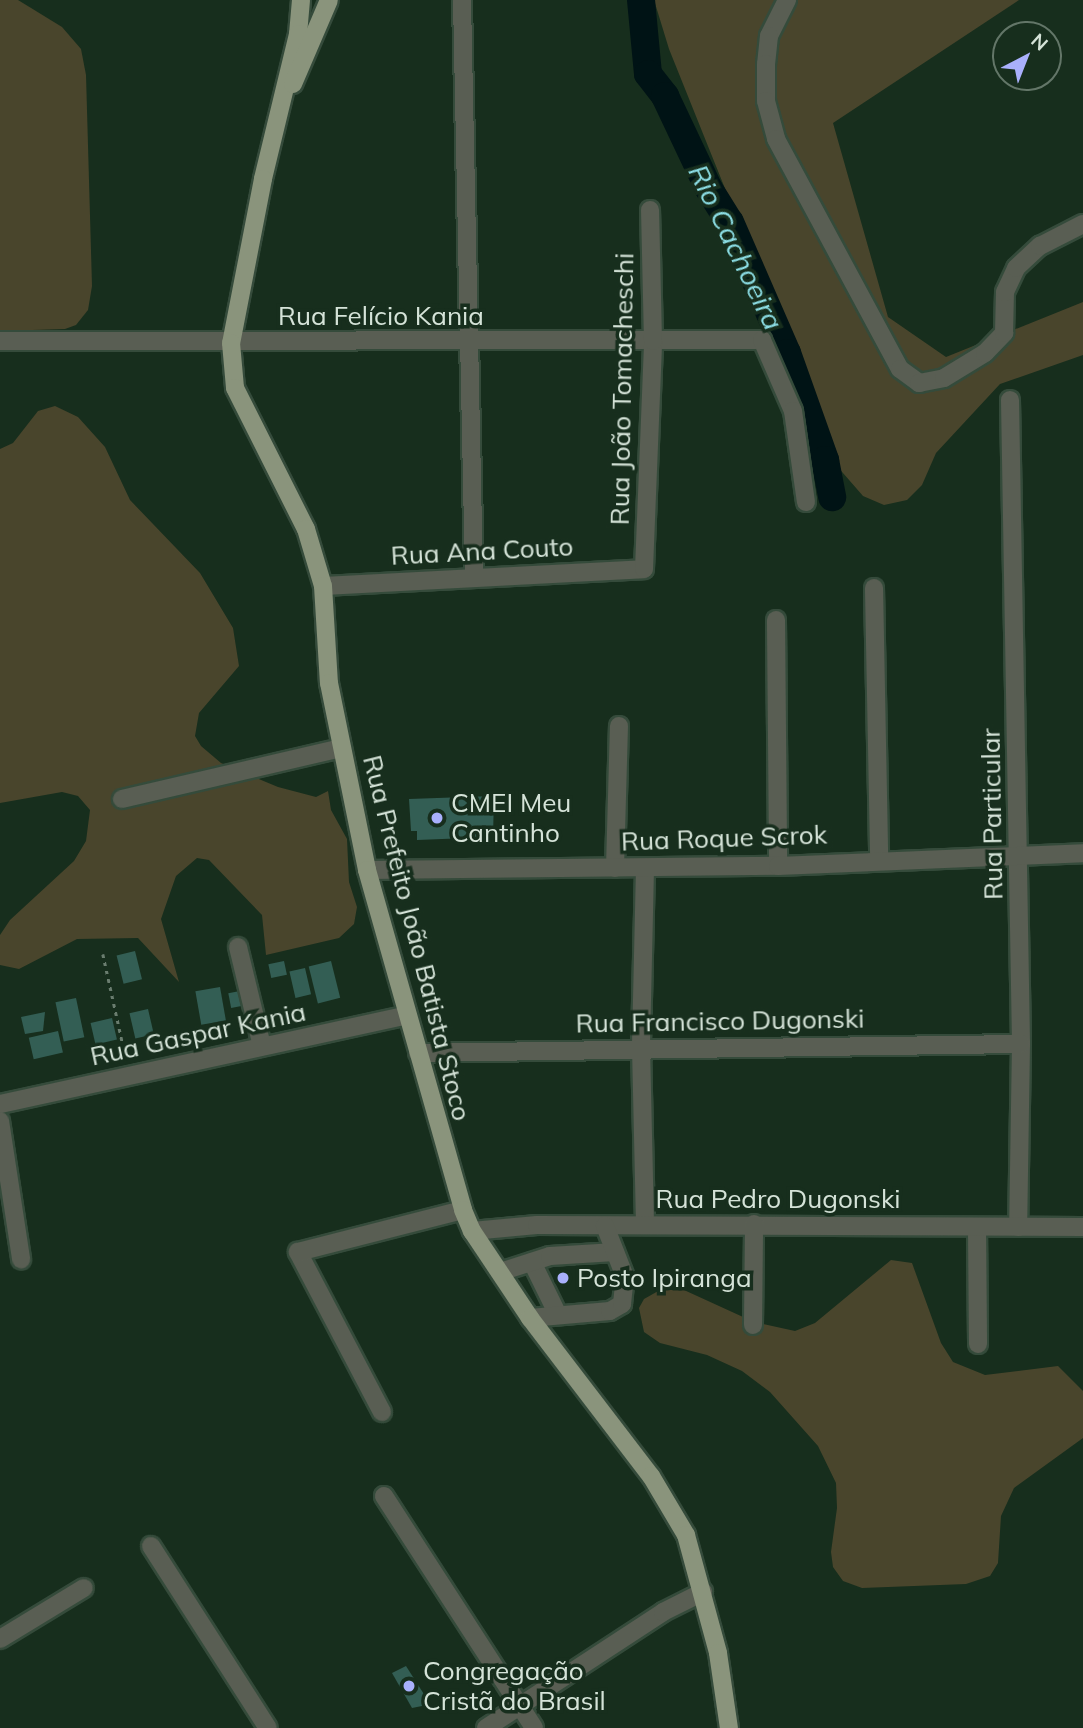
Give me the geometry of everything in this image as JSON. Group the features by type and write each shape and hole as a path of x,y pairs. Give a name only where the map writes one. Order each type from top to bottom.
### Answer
{"main road":[{"name":"Rua Prefeito João Batista Stoco","path":"301,0 298,34 231,343 235,388 306,529 323,586 328,683 368,870 463,1210 472,1231 530,1318 650,1476 686,1535 703,1592 729,1728"},
{"name":"Rua Prefeito João Batista Stoco","path":"280,108 329,0"}],"street":[{"path":"462,0 472,342 474,578"},
{"path":"787,0 769,36 765,64 766,101 776,139 900,369 919,383 944,378 985,353 1004,333 1005,292 1016,268 1040,246 1083,224"},
{"name":"Rua João Tomacheschi","path":"643,569 653,341 650,210"},
{"name":"Rua Felício Kania","path":"0,341 762,341 793,411 806,502"},
{"name":"Rua Particular","path":"1010,400 1021,1044 1018,1227"},
{"name":"Rua Ana Couto","path":"323,586 643,569"},
{"path":"874,588 879,858"},
{"path":"776,620 778,866"},
{"path":"615,868 619,726"},
{"path":"122,799 341,748"},
{"name":"Rua Roque Scrok","path":"368,870 778,866 879,858 1083,853"},
{"path":"645,868 641,1047 646,1225"},
{"path":"238,947 262,1046"},
{"name":"Rua Gaspar Kania","path":"0,1104 407,1015"},
{"name":"Rua Francisco Dugonski","path":"418,1053 641,1047 1021,1044"},
{"path":"0,1121 21,1259"},
{"path":"382,1412 298,1252 463,1210"},
{"path":"753,1325 754,1224"},
{"path":"537,1225 550,1256"},
{"name":"Rua Pedro Dugonski","path":"472,1231 537,1225 1083,1227"},
{"path":"530,1318 610,1311 622,1304 625,1277 605,1226"},
{"path":"977,1227 978,1344"},
{"path":"500,1272 550,1256 615,1252"},
{"path":"531,1262 558,1315"},
{"path":"384,1496 534,1728"},
{"path":"151,1546 268,1728"},
{"path":"0,1639 84,1588"},
{"path":"486,1728 663,1612 703,1592"}],"path":[{"path":"103,954 130,1076"}],"shaded area":[{"path":"0,0 18,0 62,27 81,49 86,75 92,286 88,310 76,325 65,329 0,331"},
{"path":"654,0 1019,0 833,123 888,317 946,357 1083,302 1083,355 1000,384 936,453 922,485 907,500 884,505 863,496 836,465 669,49"},
{"path":"55,406 78,417 105,447 130,500 200,573 233,628 239,666 199,713 195,736 201,746 221,763 278,787 316,797 328,791 331,810 347,839 349,882 357,907 354,924 339,938 266,955 262,915 209,860 197,858 176,876 161,919 179,982 138,938 77,939 19,969 0,965 0,935 10,920 74,861 86,841 90,810 78,796 62,792 0,803 0,449 13,443 38,411"},
{"path":"891,1260 912,1263 941,1343 953,1362 985,1375 1058,1366 1083,1391 1083,1438 1014,1488 1001,1516 998,1563 990,1576 966,1584 862,1588 843,1581 833,1567 831,1552 837,1508 836,1483 818,1446 770,1392 742,1371 707,1355 660,1343 644,1332 639,1308 644,1299 660,1290 684,1290 754,1322 795,1331 815,1323"}],"building":[{"path":"494,796 493,837 417,840 417,831 411,831 409,799"},
{"path":"135,951 142,979 124,984 117,956"},
{"path":"284,961 287,975 271,978 268,964"},
{"path":"331,961 340,998 318,1003 309,967"},
{"path":"305,968 311,994 295,998 289,972"},
{"path":"220,987 226,1020 201,1025 195,991"},
{"path":"245,990 248,1005 231,1008 228,993"},
{"path":"76,998 84,1037 64,1041 55,1002"},
{"path":"148,1009 154,1034 135,1039 129,1013"},
{"path":"45,1012 43,1031 25,1034 21,1017"},
{"path":"112,1018 117,1039 96,1044 91,1023"},
{"path":"58,1031 63,1052 34,1059 29,1038"},
{"name":"Congregação Cristã do Brasil","path":"406,1666 427,1699 422,1706 412,1708 392,1673"}],"waterway":[{"name":"Rio Cachoeira","path":"641,0 648,74 665,96 709,189 730,222 787,353 825,460 832,497"}],"place":[{"name":"CMEI Meu Cantinho","path":"437,818"},
{"name":"Posto Ipiranga","path":"563,1278"},
{"name":"Congregação Cristã do Brasil","path":"409,1686"}]}
